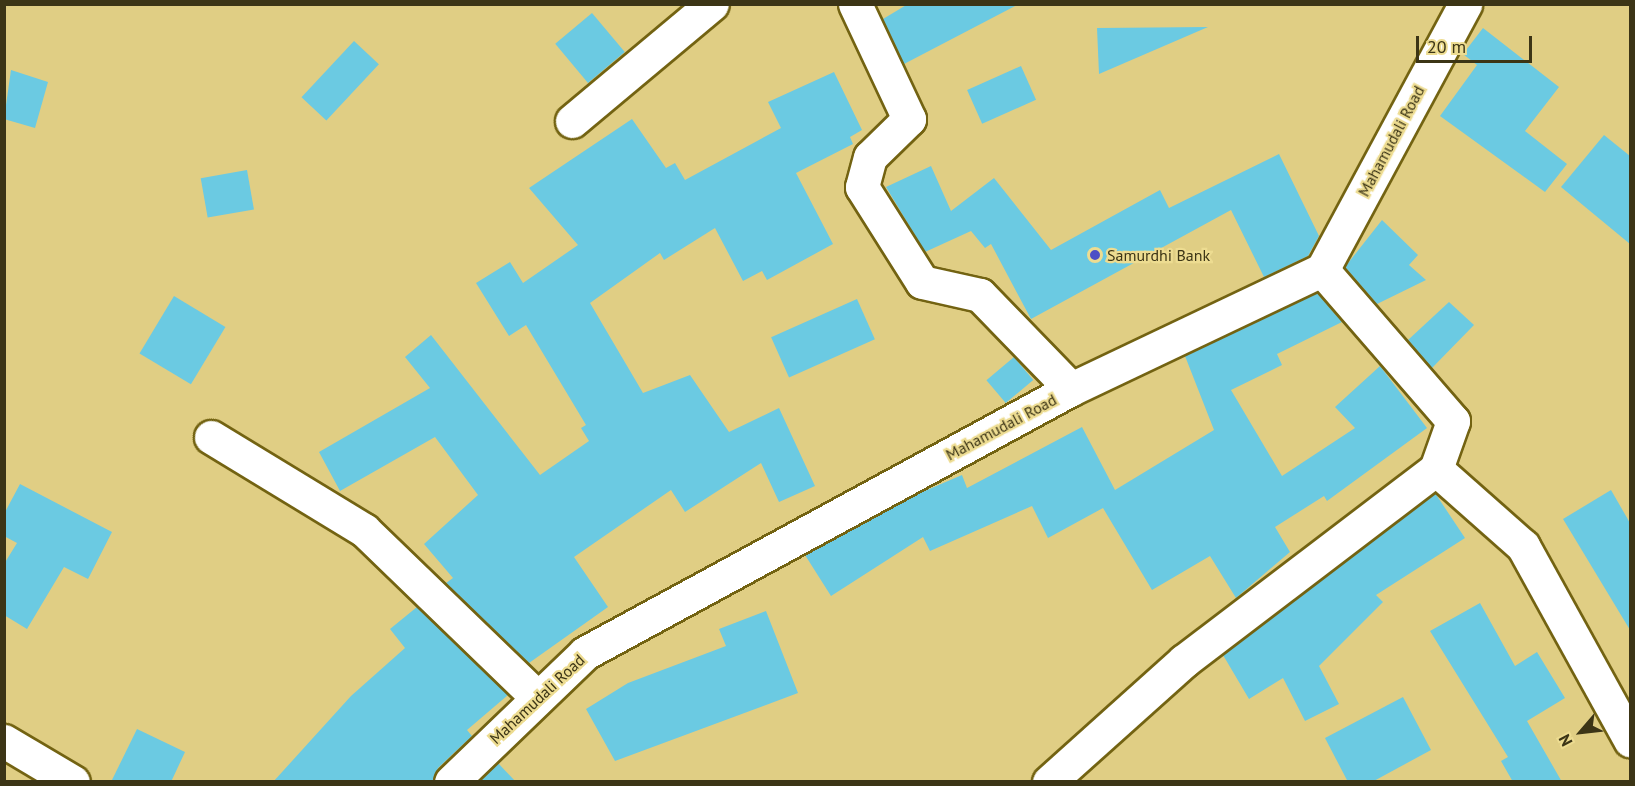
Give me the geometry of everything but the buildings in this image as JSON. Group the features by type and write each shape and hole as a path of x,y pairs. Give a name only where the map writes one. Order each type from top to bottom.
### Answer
{"street":[{"path":"572,121 712,4"},
{"path":"855,4 909,119 870,157 862,187 922,282 980,296 1071,389"},
{"name":"Mahamudali Road","path":"451,782 536,696 585,653 1071,389 1322,270 1465,4"},
{"path":"1048,782 1184,661 1436,469 1453,421 1322,270"},
{"path":"211,437 364,530 536,696"},
{"path":"1436,469 1522,546 1619,692 1630,740"},
{"path":"4,741 73,782"}],"place":[{"name":"Samurdhi Bank","path":"1095,255"}]}
